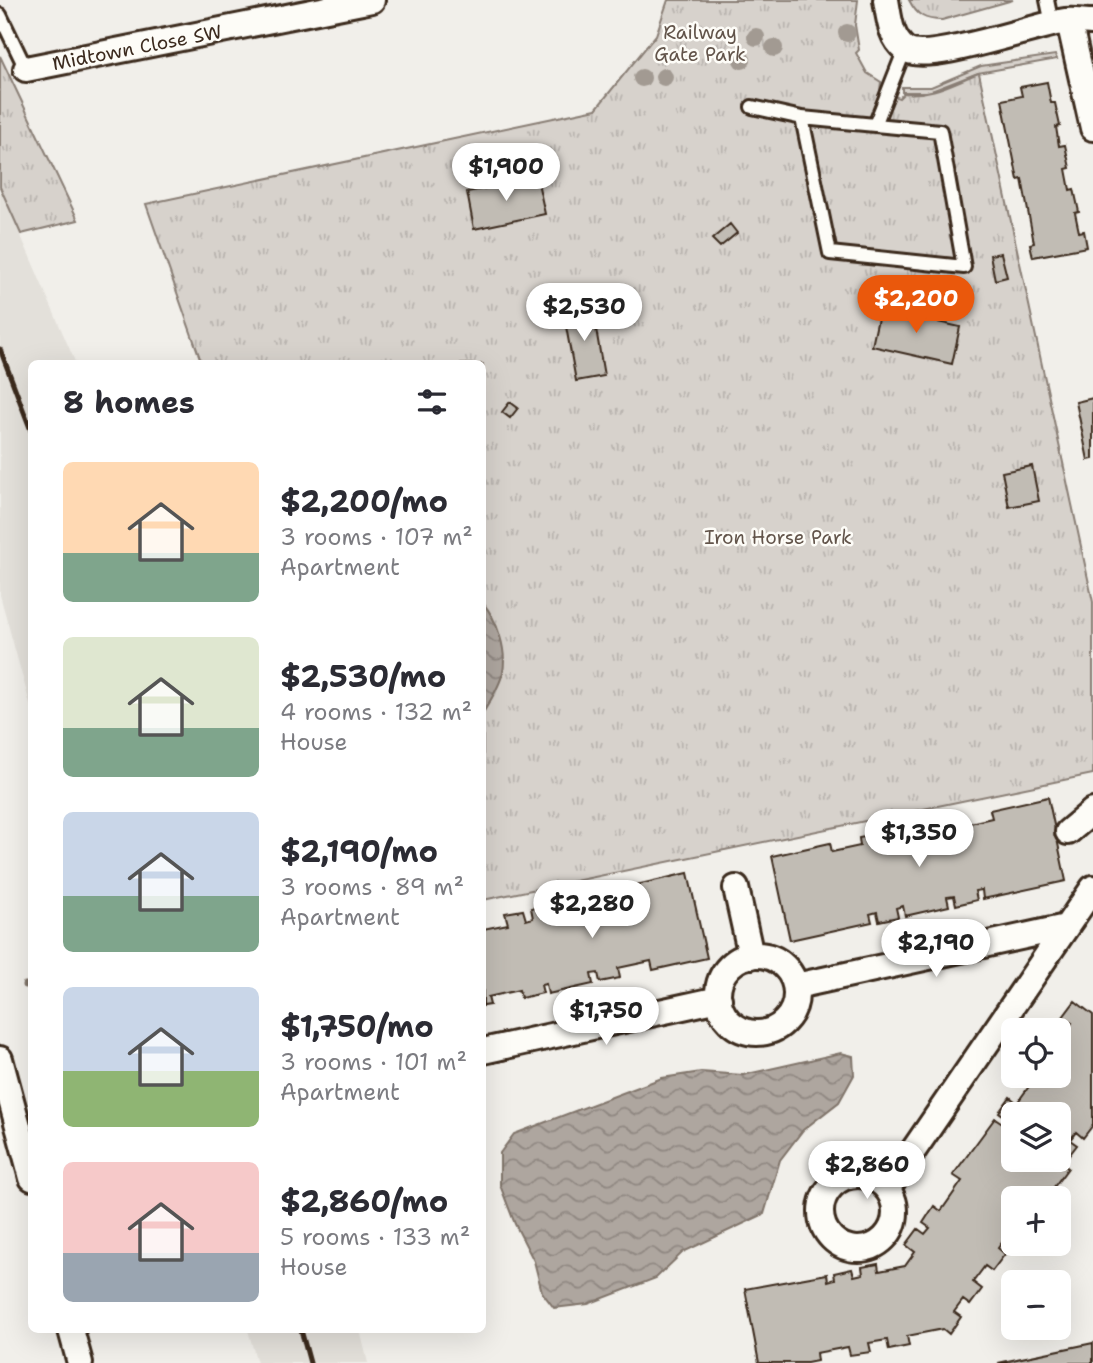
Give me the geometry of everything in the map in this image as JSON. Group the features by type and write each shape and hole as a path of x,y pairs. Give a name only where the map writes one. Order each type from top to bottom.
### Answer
{"street":[{"name":"Midtown Close SW","path":"26,69 372,0"},
{"path":"886,0 897,41 915,54 926,54 1065,17 1093,2"},
{"path":"1065,17 1093,128"},
{"path":"1068,832 1093,811"},
{"path":"736,887 751,956"},
{"path":"887,1189 1093,888"},
{"path":"796,986 1066,927"},
{"path":"751,956 765,956 779,962 790,972 796,986 796,1002 790,1016 779,1027 764,1033 748,1032 734,1026 724,1014 719,999 719,985 726,971 737,961 751,956"},
{"path":"486,1050 719,999"},
{"path":"0,1059 4,1090 28,1165"},
{"path":"73,1333 80,1363"}],"lane":[{"path":"0,15 26,69"},
{"path":"875,125 905,49"},
{"path":"752,107 803,118 940,131 964,267 830,253 803,118"}],"shaded area":[{"path":"0,187 74,360 28,360 28,697 0,595"},
{"path":"249,1333 361,1333 368,1363 257,1363"}],"green space":[{"name":"Iron Horse Park","path":"668,0 858,0 855,25 859,50 856,53 867,73 881,82 880,90 899,98 904,93 933,91 979,73 1093,602 1093,774 486,899 486,360 201,360 146,204 596,109 656,35"},
{"path":"909,0 1013,0 942,20 922,16"},
{"path":"1055,55 1057,59 978,73 929,92 902,92 902,87 931,87 981,66"},
{"path":"0,56 78,220 21,234 0,187"}],"water":[{"path":"486,608 500,635 504,654 503,672 486,708"},
{"path":"841,1053 853,1056 854,1075 839,1102 803,1130 780,1160 764,1214 683,1252 656,1278 588,1304 554,1308 542,1292 534,1261 515,1224 500,1185 500,1153 514,1134 662,1078 701,1072 743,1075"}],"building":[{"path":"1047,82 1051,103 1055,103 1060,126 1056,127 1059,146 1065,145 1070,168 1066,169 1070,190 1074,189 1079,212 1075,213 1079,232 1084,231 1087,247 1033,257 1030,244 1034,243 1022,179 1018,180 1002,100 1022,96 1020,87"},
{"path":"537,178 545,214 474,229 467,192"},
{"path":"730,224 737,233 720,247 712,239"},
{"path":"1001,253 1007,277 995,280 990,255"},
{"path":"592,305 604,376 576,381 563,310"},
{"path":"902,307 940,315 938,322 960,327 952,364 872,346 880,309 900,313"},
{"path":"1093,398 1093,459 1088,460 1076,402"},
{"path":"510,402 518,408 510,418 502,412"},
{"path":"1032,466 1039,501 1009,507 1002,472"},
{"path":"1048,797 1066,881 983,899 982,890 975,891 977,900 956,905 954,896 947,897 949,906 905,916 903,906 896,908 898,917 879,921 877,912 870,914 872,922 790,940 772,856 830,843 832,852 860,846 859,838 881,834 883,842 887,841 885,833 898,830 896,822 932,814 935,831 940,830 938,821 959,816 961,825 992,818 990,810"},
{"path":"688,873 707,958 653,970 651,961 618,968 620,978 600,982 598,973 591,974 593,984 548,994 546,984 541,985 543,993 521,998 519,990 488,997 490,1005 486,1006 486,928 508,924 505,913 523,910 526,920 533,918 531,908 576,898 578,908 586,906 584,896 602,892 604,902 638,895 636,885"},
{"path":"1075,1001 1093,1015 1093,1125 1083,1138 1076,1132 1071,1139 1071,1102 1018,1102 1028,1088 1071,1088 1072,1023 1071,1018 1063,1017"},
{"path":"995,1118 1001,1122 1001,1172 1065,1172 1055,1186 1001,1186 1001,1244 998,1248 1003,1256 992,1271 985,1266 973,1282 982,1289 970,1305 963,1300 954,1312 961,1317 949,1334 943,1329 907,1336 909,1346 889,1350 887,1340 869,1343 871,1352 850,1355 848,1347 816,1353 817,1361 807,1363 759,1363 745,1289 827,1274 828,1281 835,1279 834,1273 852,1269 854,1276 863,1274 862,1267 878,1264 879,1271 905,1266 915,1252 906,1245 918,1229 925,1234 930,1228 923,1223 934,1206 941,1211 962,1181 953,1175"},
{"path":"1071,1141 1077,1145 1071,1153"},
{"path":"1093,1343 1093,1363 998,1363"}],"railway":[{"path":"0,349 28,422"},
{"path":"302,1333 310,1363"}],"park label":[{"name":"Railway Gate Park","path":"700,43"}]}
